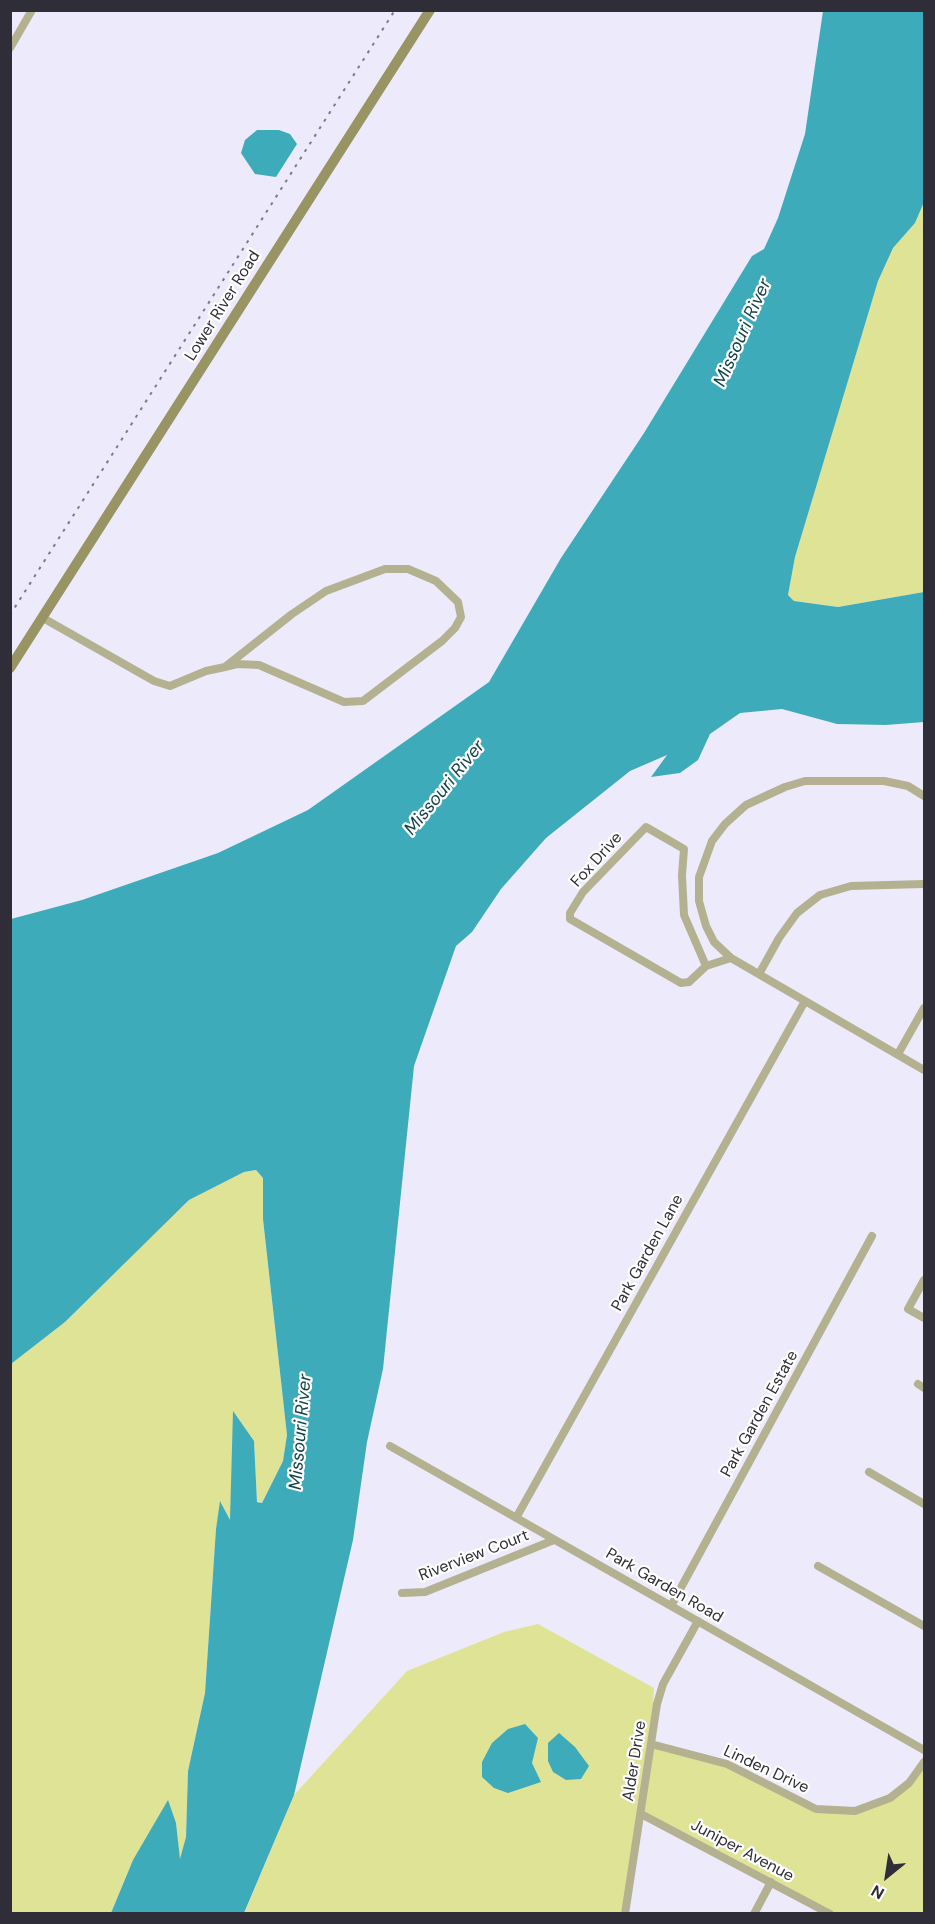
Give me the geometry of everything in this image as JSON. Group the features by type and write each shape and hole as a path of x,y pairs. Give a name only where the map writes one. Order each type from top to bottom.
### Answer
{"street":[{"path":"10,48 32,10"},
{"name":"Lower River Road","path":"10,668 430,10"},
{"path":"43,618 154,681 170,686 206,671 225,667 259,665 344,702 363,701 442,641 455,628 461,617 458,602 436,581 408,569 385,569 326,591 292,614 225,667"},
{"path":"924,796 908,786 884,781 805,781 767,793 746,806 712,841 699,877 699,901 706,926 714,942 731,958 924,1070"},
{"name":"Fox Drive","path":"706,966 684,915 682,875 684,849 646,827 583,892 570,913 570,919 674,981 689,982 706,966 731,958"},
{"path":"759,974 779,938 797,914 820,895 851,886 924,884"},
{"name":"Park Garden Lane","path":"516,1518 805,1001"},
{"path":"898,1054 924,1008"},
{"name":"Park Garden Estate","path":"671,1606 872,1236"},
{"path":"924,1280 908,1309 924,1318"},
{"name":"Park Garden Road","path":"390,1446 924,1750"},
{"path":"869,1472 924,1504"},
{"name":"Riverview Court","path":"402,1593 425,1592 554,1540"},
{"path":"818,1566 924,1626"},
{"name":"Alder Drive","path":"625,1914 651,1744 663,1684 698,1621"},
{"name":"Linden Drive","path":"651,1744 727,1764 816,1809 855,1811 890,1798 909,1783 924,1762"},
{"name":"Juniper Avenue","path":"641,1814 830,1914"},
{"path":"754,1914 771,1882"}],"green space":[{"path":"924,202 924,592 838,607 794,601 788,595 795,557 878,281 893,248 915,223"},
{"path":"256,1170 263,1178 263,1219 287,1435 283,1461 262,1503 257,1501 254,1441 230,1522 221,1502 216,1529 205,1693 188,1771 186,1837 180,1862 176,1823 133,1860 111,1913 11,1914 11,1364 65,1322 189,1200 244,1172"},
{"path":"538,1624 654,1688 651,1744 727,1764 816,1809 855,1811 890,1798 924,1762 924,1913 830,1913 641,1814 625,1913 244,1914 294,1795 407,1671 504,1632"}],"water":[{"name":"Missouri River","path":"823,11 924,11 924,202 915,223 893,248 878,281 795,557 788,595 794,601 838,607 924,592 924,722 886,725 837,724 782,709 740,713 710,734 698,760 680,773 651,777 667,755 630,771 546,838 501,889 472,932 456,946 414,1066 383,1369 367,1442 353,1540 294,1795 244,1913 111,1913 133,1860 168,1800 176,1823 180,1859 186,1837 188,1771 205,1693 216,1529 220,1501 230,1520 233,1411 254,1441 257,1502 262,1503 283,1461 287,1435 263,1219 263,1178 256,1170 244,1172 189,1200 65,1322 11,1364 11,919 82,900 218,853 308,810 489,682 561,558 644,433 752,256 764,249 778,218 805,134"},
{"path":"257,130 279,130 290,134 297,144 276,177 255,174 241,153 245,140"},
{"path":"525,1724 538,1738 532,1763 541,1782 508,1793 494,1788 482,1777 482,1762 492,1743 508,1729"},
{"path":"559,1733 575,1747 589,1766 581,1779 566,1780 553,1772 548,1761 548,1743"}],"railway":[{"path":"10,615 395,10"}]}
